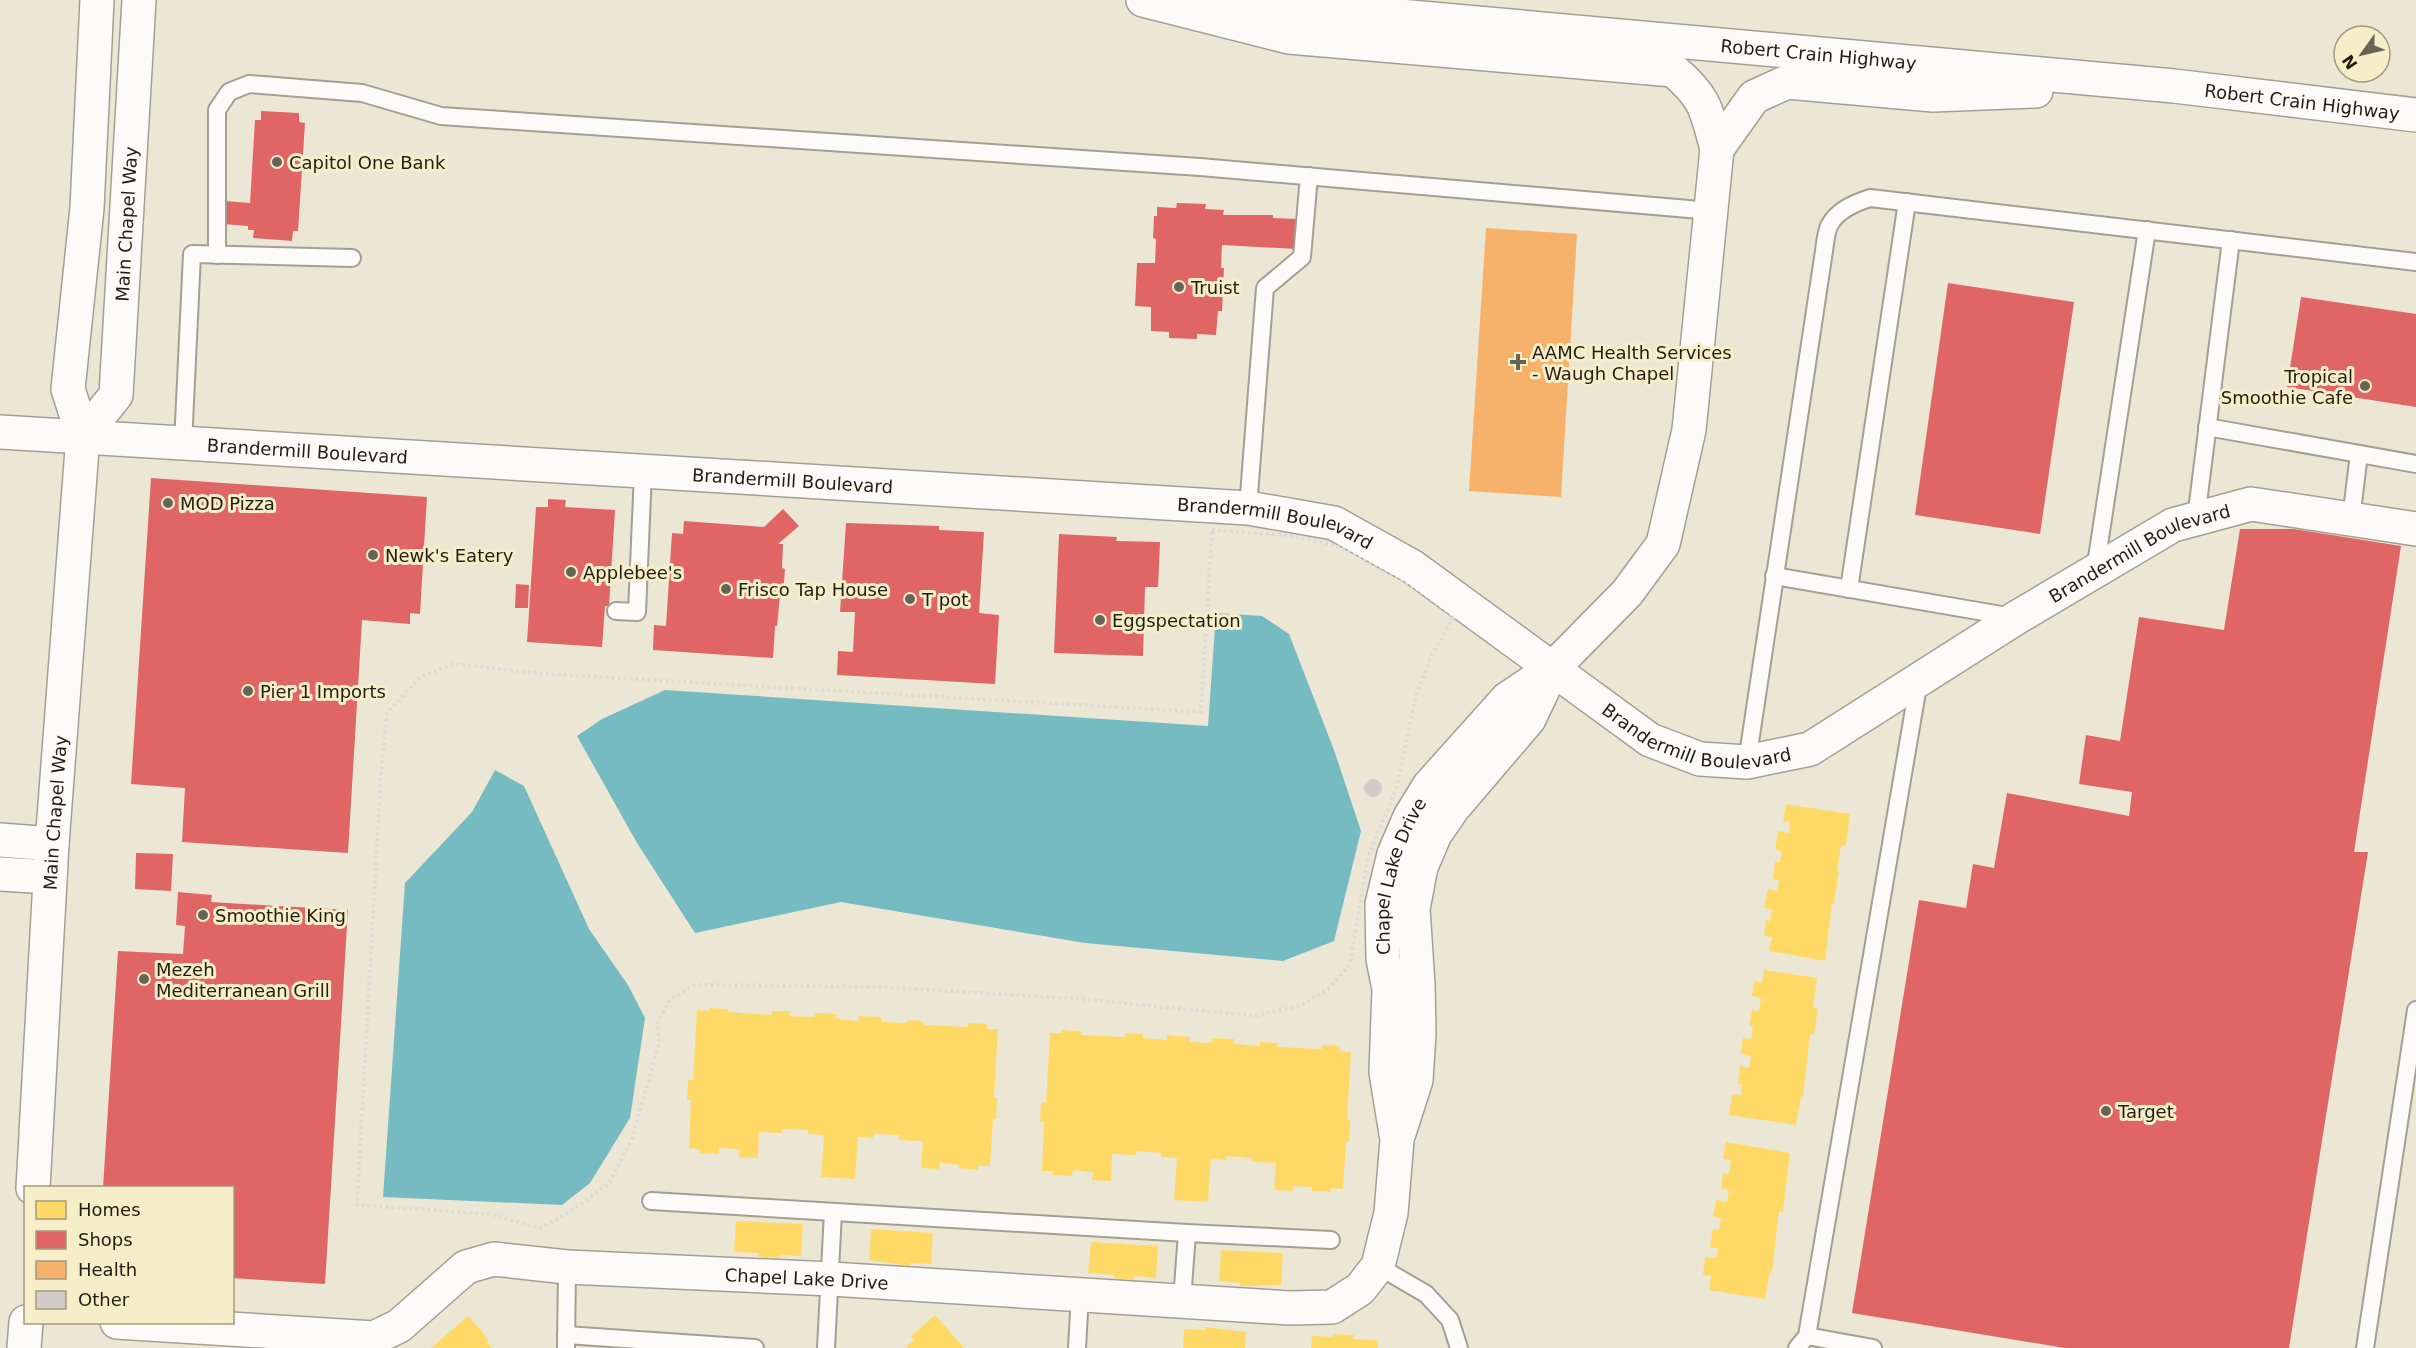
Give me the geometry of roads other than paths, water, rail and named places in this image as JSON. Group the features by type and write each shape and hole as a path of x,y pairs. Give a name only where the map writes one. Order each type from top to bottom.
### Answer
{"main road":[{"name":"Main Chapel Way","path":"33,1186 52,844 83,436 68,389 87,208 97,0"},
{"name":"Main Chapel Way","path":"83,436 117,395 139,0"},
{"path":"1143,0 1289,37 1674,70 1692,86 1705,105 1717,149"},
{"name":"Robert Crain Highway","path":"1223,0 2174,86 2416,115"},
{"path":"1717,149 1754,97 1787,82 1933,95 2174,86"},
{"name":"Chapel Lake Drive","path":"134,1324 374,1338 399,1326 466,1267 494,1259 567,1267 831,1279 1290,1308 1332,1307 1360,1289 1378,1266 1391,1214 1397,1140 1386,1072 1389,989 1383,959 1382,904 1394,854 1410,817 1430,786 1507,699 1553,668 1627,593 1663,544 1689,430 1717,149"},
{"name":"Brandermill Boulevard","path":"0,432 1248,508 1334,523 1413,567 1650,740 1701,759 1747,762 1810,748 2016,618 2173,525 2251,504 2416,529"},
{"path":"0,840 52,844"},
{"path":"0,874 50,877"},
{"path":"0,1314 24,1316"},
{"path":"24,1348 26,1324"}],"lane":[{"path":"217,255 217,110 229,92 249,84 362,93 441,116 1309,176 1712,211"},
{"path":"1248,508 1265,288 1302,257 1309,176"},
{"path":"1747,762 1829,225 1843,210 1854,203 1870,198 2416,262"},
{"path":"1849,589 1906,202"},
{"path":"2095,572 2147,230"},
{"path":"2196,519 2230,240"},
{"path":"183,444 192,254 352,258"},
{"path":"2207,428 2416,464"},
{"path":"2351,519 2359,454"},
{"path":"616,612 637,612 643,472"},
{"path":"1774,576 2016,618"},
{"path":"1873,1348 1802,1342 1919,680"},
{"path":"2365,1348 2416,1010"},
{"path":"651,1201 1331,1240"},
{"path":"826,1348 833,1212"},
{"path":"1182,1300 1187,1233"},
{"path":"1378,1266 1426,1294 1450,1320 1459,1348"},
{"path":"567,1267 566,1342 756,1348"},
{"path":"1077,1348 1080,1295"}],"water":[{"path":"1216,613 1262,616 1289,634 1334,750 1361,831 1334,941 1283,961 1085,943 841,902 695,933 637,843 577,736 602,719 665,690 1208,726"},
{"path":"495,770 524,786 589,929 628,985 645,1018 630,1118 590,1183 562,1205 383,1197 405,883 472,812"}],"place":[{"name":"Capitol One Bank","path":"277,162"},
{"name":"Truist","path":"1179,287"},
{"name":"AAMC Health Services - Waugh Chapel","path":"1518,362"},
{"name":"Tropical Smoothie Cafe","path":"2365,386"},
{"name":"MOD Pizza","path":"168,503"},
{"name":"Newk's Eatery","path":"373,555"},
{"name":"Applebee's","path":"571,572"},
{"name":"Frisco Tap House","path":"726,589"},
{"name":"T pot","path":"910,599"},
{"name":"Eggspectation","path":"1100,620"},
{"name":"Pier 1 Imports","path":"248,691"},
{"name":"Smoothie King","path":"203,915"},
{"name":"Mezeh Mediterranean Grill","path":"144,979"},
{"name":"Target","path":"2106,1111"}]}
